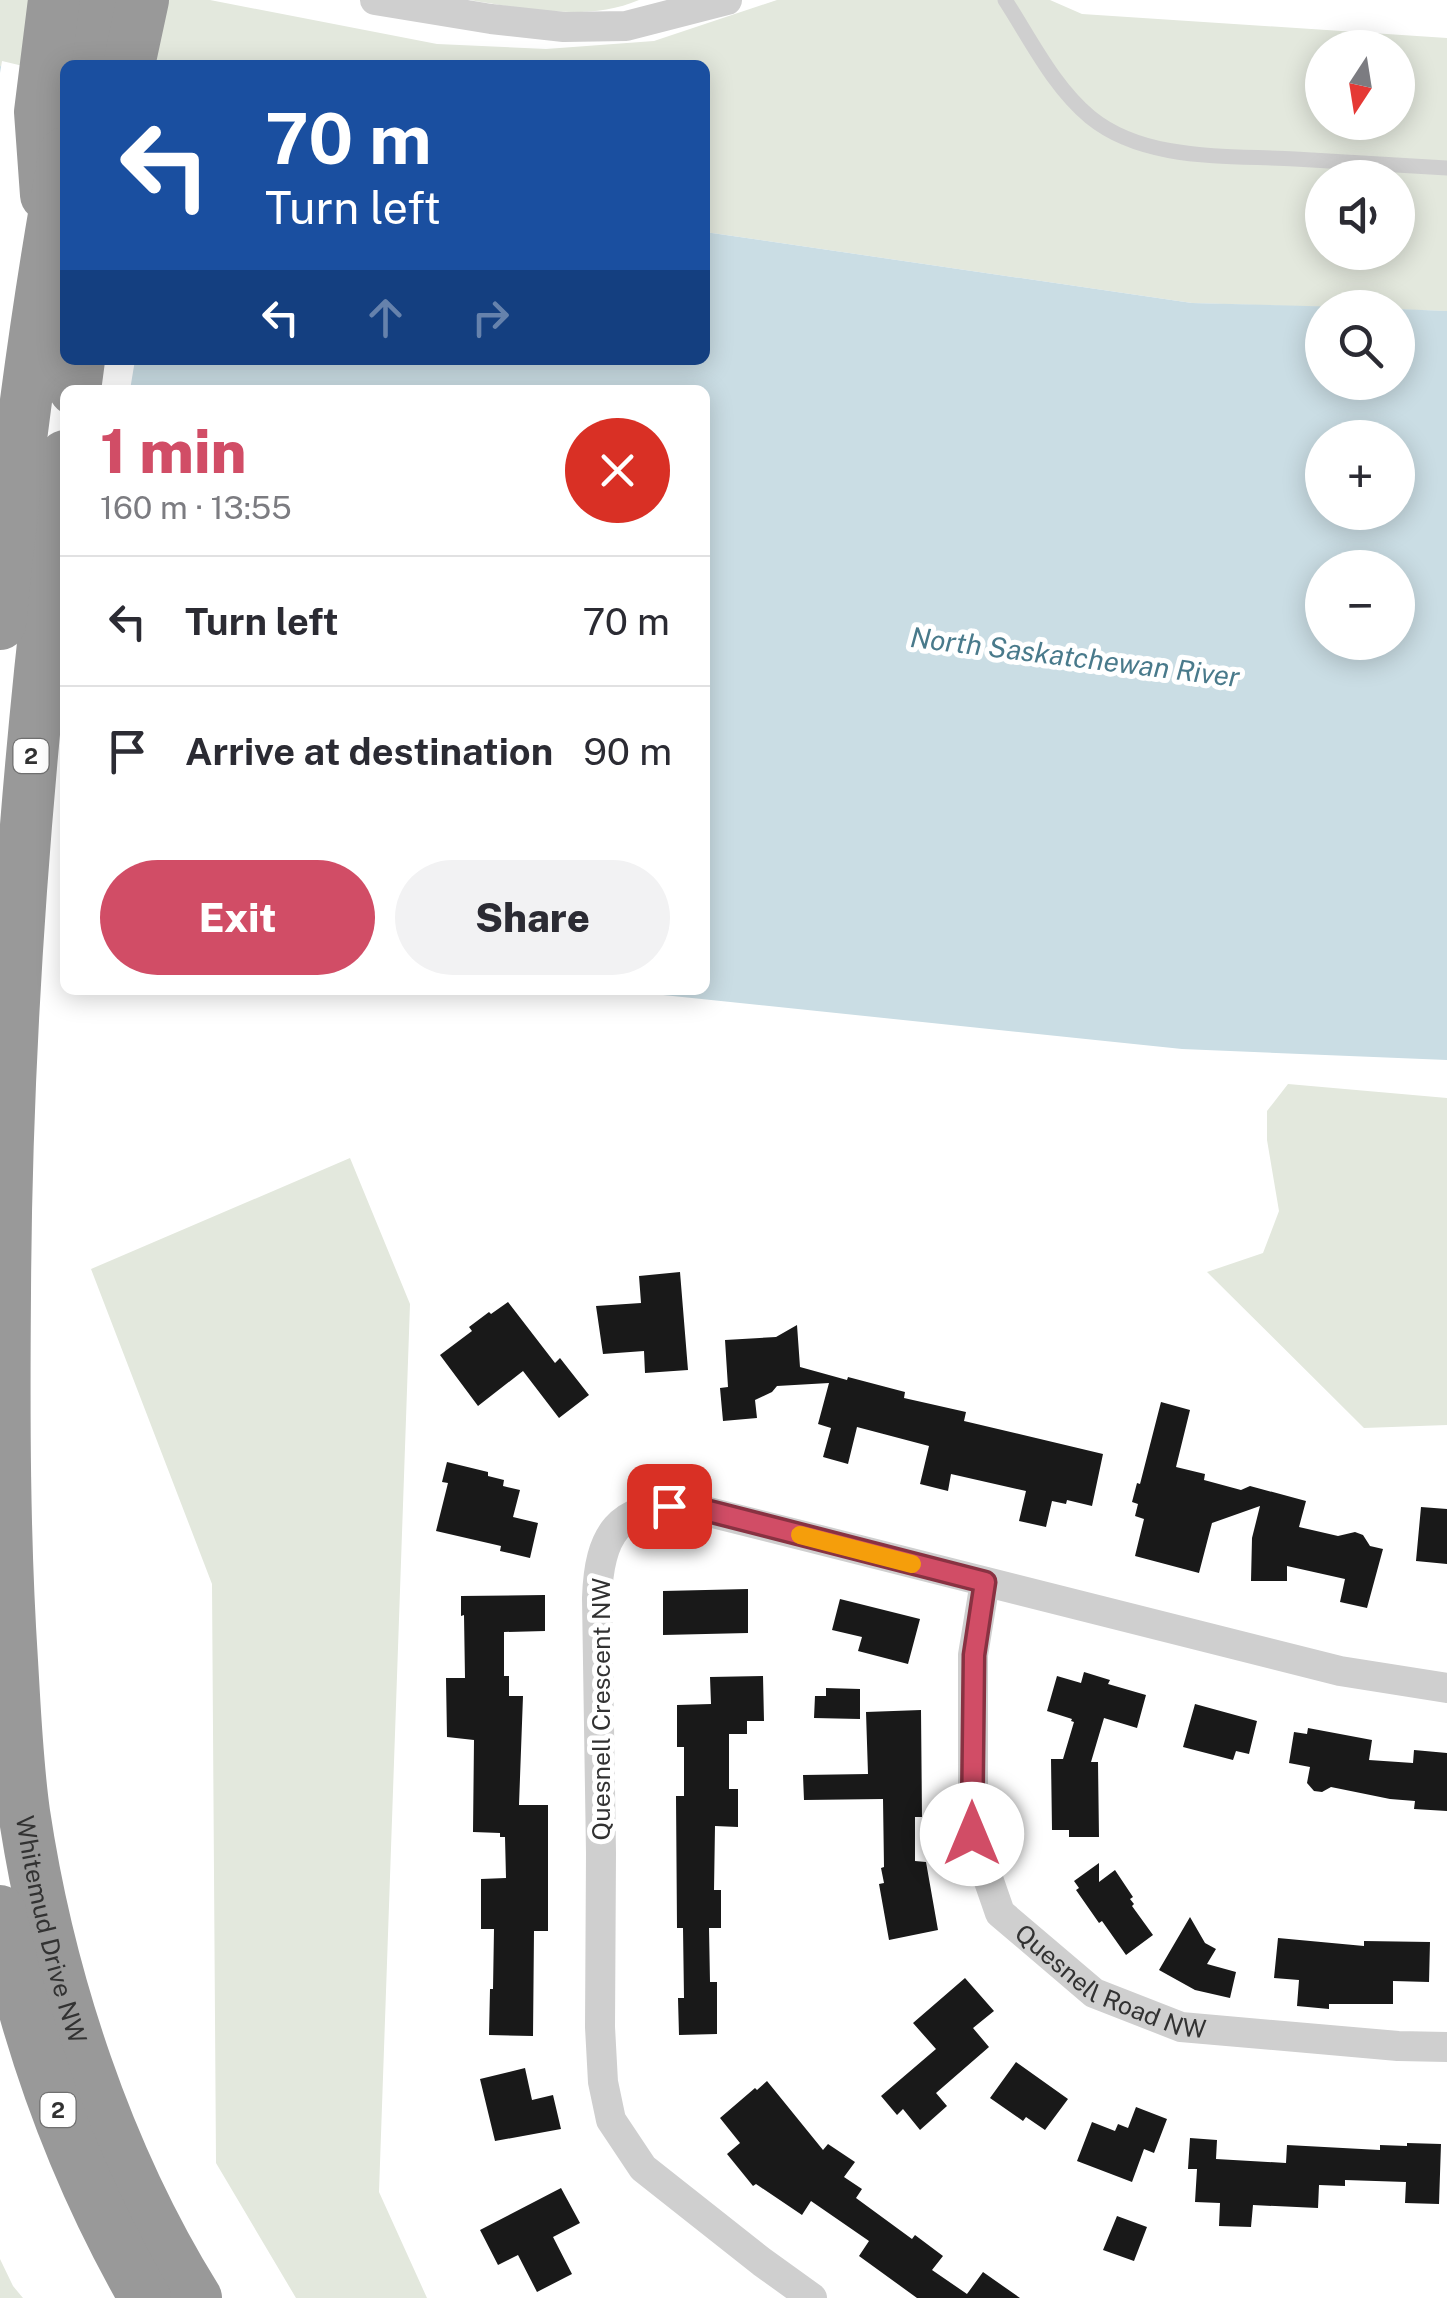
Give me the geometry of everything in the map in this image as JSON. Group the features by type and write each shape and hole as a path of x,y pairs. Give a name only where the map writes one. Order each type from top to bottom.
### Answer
{"highway":[{"path":"48,242 40,112 54,0"},
{"path":"83,60 95,0"},
{"path":"130,60 143,0"},
{"path":"0,624 48,242 60,179"},
{"name":"Whitemud Drive NW","path":"60,489 25,816 10,1057 4,1452 17,1748 24,1812 71,2017 124,2158 155,2226 196,2298"},
{"name":"Whitemud Drive NW","path":"0,1911 16,1986 50,2089 86,2182 145,2298"}],"street":[{"path":"376,0 490,20 564,27 626,26 726,0"},
{"name":"Quesnell Crescent NW","path":"812,2298 643,2168 611,2120 603,2082 600,2027 597,1598 599,1571 613,1530 623,1520 653,1508 685,1506 1340,1671 1447,1688"},
{"name":"Quesnell Road NW","path":"985,1582 974,1655 972,1834 1000,1913 1094,1993 1182,2026 1447,2047"}],"lane":[{"path":"1005,0 1064,91 1091,118 1133,140 1183,152 1447,168"}],"shaded area":[{"path":"0,0 210,0 437,44 546,49 654,41 777,0 1050,0 1082,14 1325,30 1305,30 1305,140 1415,140 1415,36 1447,38 1447,311 1415,310 1415,290 1305,290 1305,307 1192,303 710,233 710,60 60,60 60,80 0,66"},
{"path":"470,0 639,0 599,11 577,12"},
{"path":"1288,1084 1447,1098 1447,1425 1364,1428 1207,1272 1263,1253 1279,1211 1267,1140 1267,1111"},
{"path":"350,1158 410,1304 379,2192 427,2298 296,2298 216,2163 212,1584 91,1269"},
{"path":"0,2259 13,2286 23,2298 0,2298"}],"water":[{"name":"North Saskatchewan River","path":"0,66 60,80 60,365 710,365 710,233 1192,303 1305,306 1305,400 1415,400 1415,310 1447,311 1447,1060 1182,1049 663,995 710,995 710,385 60,385 60,432 0,934"}],"pier":[{"path":"2,61 60,75 60,365 134,365 131,385 60,385 60,947 0,939"}],"building":[{"path":"680,1272 688,1370 645,1373 644,1351 603,1354 596,1306 641,1303 639,1276"},
{"path":"508,1302 555,1363 560,1358 589,1395 559,1418 523,1371 478,1406 440,1355 472,1331 469,1327"},
{"path":"797,1325 800,1367 905,1392 904,1398 966,1412 964,1421 1103,1454 1092,1506 1052,1501 1046,1527 1019,1521 1026,1491 951,1474 948,1491 920,1484 929,1446 857,1427 848,1464 823,1457 831,1428 818,1424 829,1383 777,1386 755,1400 757,1418 723,1421 720,1388 728,1387 725,1340 776,1337"},
{"path":"1161,1402 1190,1410 1176,1467 1205,1474 1204,1480 1241,1490 1250,1486 1306,1501 1299,1527 1338,1536 1355,1532 1363,1535 1370,1546 1383,1549 1367,1608 1340,1602 1345,1579 1287,1566 1287,1581 1251,1581 1252,1538 1260,1506 1212,1523 1199,1573 1135,1556 1144,1519 1135,1516 1138,1504 1132,1502"},
{"path":"447,1462 488,1472 488,1476 504,1480 503,1486 520,1490 513,1517 538,1523 530,1558 500,1551 501,1546 436,1531 448,1483 442,1482"},
{"path":"1421,1507 1447,1509 1447,1564 1416,1561"},
{"path":"748,1589 748,1633 663,1635 663,1591"},
{"path":"545,1595 545,1631 504,1632 504,1676 509,1676 509,1696 523,1696 519,1805 548,1805 548,1931 534,1931 533,2036 489,2035 494,1929 481,1929 481,1879 506,1878 505,1837 500,1837 500,1833 473,1832 474,1740 447,1737 446,1678 465,1678 461,1596"},
{"path":"840,1599 920,1619 908,1664 858,1651 862,1637 832,1630"},
{"path":"1084,1672 1146,1695 1137,1728 1104,1718 1091,1762 1098,1762 1099,1837 1069,1837 1069,1830 1052,1830 1051,1759 1063,1759 1074,1722 1047,1711 1057,1676 1081,1683"},
{"path":"763,1676 764,1721 747,1721 747,1734 729,1734 729,1789 738,1789 738,1827 715,1826 714,1890 721,1890 721,1928 709,1928 710,1982 717,1982 717,2034 679,2035 678,1998 684,1998 683,1928 677,1928 676,1796 684,1796 684,1747 677,1747 677,1705 711,1704 710,1677"},
{"path":"826,1688 860,1689 860,1719 814,1718 815,1696 826,1696"},
{"path":"1195,1704 1257,1721 1249,1754 1236,1751 1233,1760 1183,1747"},
{"path":"921,1710 922,1817 915,1817 915,1861 926,1862 938,1930 889,1940 879,1884 884,1883 883,1799 804,1800 803,1775 868,1774 866,1712"},
{"path":"1308,1728 1372,1740 1369,1760 1413,1763 1414,1750 1447,1753 1447,1811 1414,1809 1415,1801 1331,1787 1314,1791 1307,1783 1310,1767 1289,1763 1294,1732 1307,1734"},
{"path":"1099,1863 1099,1882 1115,1870 1133,1897 1132,1906 1153,1935 1126,1955 1076,1890 1079,1888 1074,1881"},
{"path":"1190,1917 1205,1943 1216,1949 1207,1964 1236,1972 1230,1998 1195,1990 1159,1970"},
{"path":"1278,1938 1364,1946 1364,1941 1430,1942 1429,1982 1393,1981 1393,2004 1329,2004 1329,2009 1297,2006 1299,1980 1274,1978"},
{"path":"965,1978 994,2011 973,2028 989,2047 936,2093 947,2106 920,2130 903,2109 897,2115 881,2096 936,2049 913,2023"},
{"path":"1016,2062 1068,2099 1045,2130 1026,2117 1023,2121 990,2098"},
{"path":"525,2068 532,2100 553,2095 561,2129 495,2141 480,2079"},
{"path":"767,2081 823,2150 828,2144 855,2162 844,2177 862,2189 856,2198 912,2239 915,2235 943,2256 932,2270 967,2294 983,2272 1020,2298 917,2298 859,2256 869,2241 811,2201 802,2215 756,2184 753,2186 727,2154 740,2143 720,2118"},
{"path":"1136,2107 1167,2119 1154,2153 1144,2149 1132,2182 1077,2161 1092,2122 1115,2131 1118,2124 1128,2128"},
{"path":"1190,2138 1217,2140 1216,2159 1286,2163 1287,2145 1380,2150 1380,2145 1441,2144 1439,2204 1405,2203 1406,2182 1345,2180 1345,2186 1319,2185 1318,2208 1253,2205 1251,2227 1219,2226 1220,2203 1195,2202 1197,2169 1188,2169"},
{"path":"561,2188 580,2223 553,2237 572,2274 537,2292 518,2255 498,2265 480,2230"},
{"path":"1117,2216 1147,2227 1134,2261 1103,2250"}],"slow traffic":[{"path":"800,1535 912,1564"}],"route":[{"path":"669,1506 701,1509 985,1582 974,1655 972,1834"}]}
